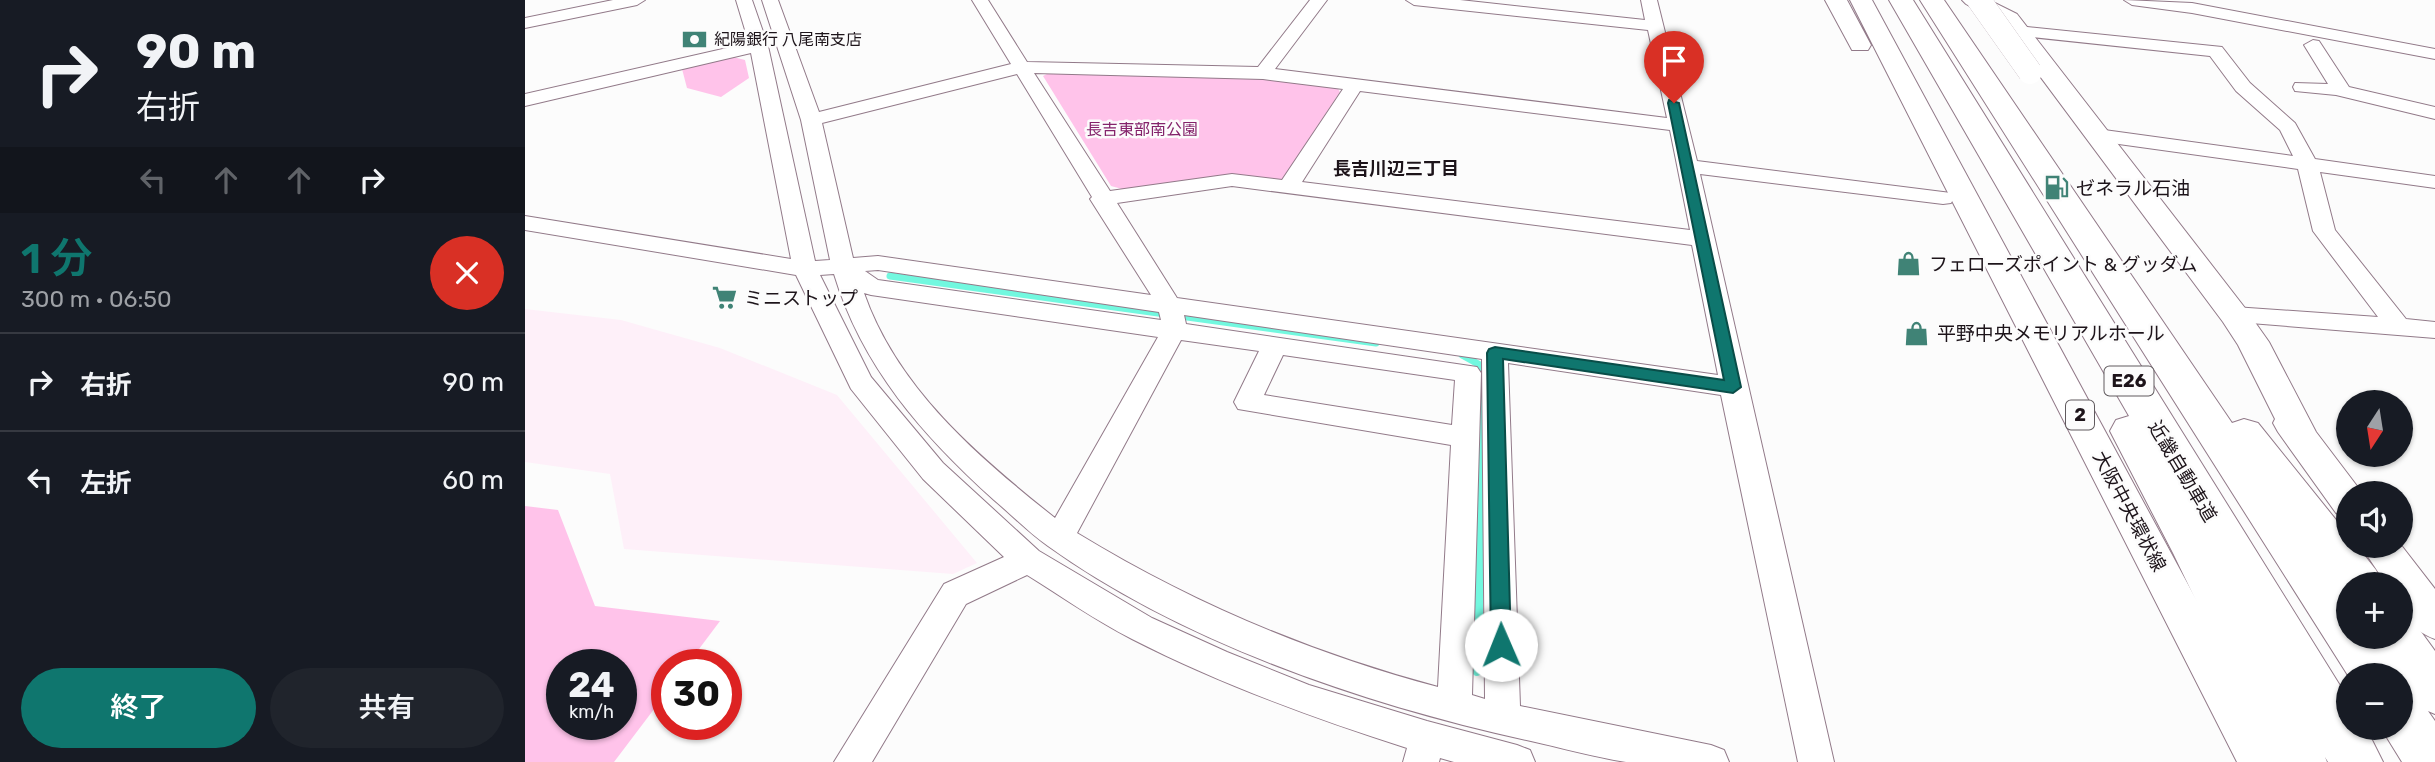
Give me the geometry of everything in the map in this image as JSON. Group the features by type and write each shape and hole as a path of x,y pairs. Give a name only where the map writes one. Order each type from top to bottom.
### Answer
{"highway":[{"name":"近畿自動車道","path":"1901,0 2357,762"},
{"name":"E26","path":"1935,3 2336,616"},
{"path":"1938,63 1968,131 2193,548 2301,762"},
{"path":"2062,197 2351,572"},
{"path":"2405,649 2435,691"},
{"path":"2413,733 2432,762"}],"main road":[{"path":"1836,0 1943,198 2031,371 2093,440"},
{"name":"大阪中央環状線","path":"1861,0 2261,762"},
{"path":"1973,0 2003,15 2018,31 2234,315 2253,342 2303,441"},
{"path":"1979,0 2336,485"},
{"path":"2389,558 2435,621"}],"street":[{"path":"525,13 546,4 591,0"},
{"path":"525,23 637,0"},
{"path":"744,0 758,46 805,269 860,382 933,471 1028,560 1141,628 1215,663 1424,750 1517,762"},
{"path":"771,0 811,120 841,266 865,325 896,380 933,426 970,463 1059,538 1200,616 1295,656 1388,689 1503,719 1711,762"},
{"path":"979,0 1172,317 1275,344 1468,373 1454,707"},
{"path":"1263,73 1319,0"},
{"path":"1414,0 1654,26"},
{"path":"1649,0 1679,125 1733,387 1817,762"},
{"path":"2140,1 2216,22 2273,30 2313,45 2435,69"},
{"path":"2140,1 2435,54"},
{"path":"2018,31 2217,51 2243,87 2288,127 2307,163 2324,231 2400,329"},
{"path":"2313,45 2343,92"},
{"path":"525,100 758,46"},
{"path":"811,120 1021,67 1263,73 1679,125"},
{"path":"1288,187 1356,83"},
{"path":"2302,87 2343,92 2429,111 2435,131"},
{"path":"2097,135 2435,182"},
{"path":"1688,166 1943,198"},
{"path":"1101,199 1232,180 1703,239"},
{"path":"525,223 805,269 841,266 871,287 1495,353 1733,387"},
{"path":"2234,315 2435,330"},
{"path":"1059,538 1172,317"},
{"path":"1275,344 1247,401 1465,437"},
{"path":"1495,353 1503,719"},
{"path":"852,762 955,594 1028,560"}],"shaded area":[{"path":"525,309 621,320 720,348 837,395 977,563 953,574 624,549 610,474 525,462"}],"green space":[{"path":"733,57 745,60 749,78 721,97 687,88 682,69"},
{"name":"長吉東部南公園","path":"1051,72 1255,77 1337,87 1340,92 1281,181 1234,175 1122,189 1111,186 1043,76"},
{"path":"525,506 558,510 595,606 720,621 699,649 651,649 651,713 637,732 637,649 546,649 546,740 631,740 614,762 525,762"}],"waterway":[{"path":"890,276 1376,343"},
{"path":"1462,355 1480,365 1481,441"},
{"path":"1477,671 1481,441"}],"place":[{"name":"紀陽銀行 八尾南支店","path":"694,39"},
{"name":"ゼネラル石油","path":"2056,188"},
{"name":"フェローズポイント & グッダム","path":"1909,264"},
{"name":"ミニストップ","path":"724,298"},
{"name":"平野中央メモリアルホール","path":"1917,333"}],"district":[{"name":"長吉川辺三丁目","path":"1396,169"}],"route":[{"path":"1501,645 1495,353 1733,387 1674,103"}]}
